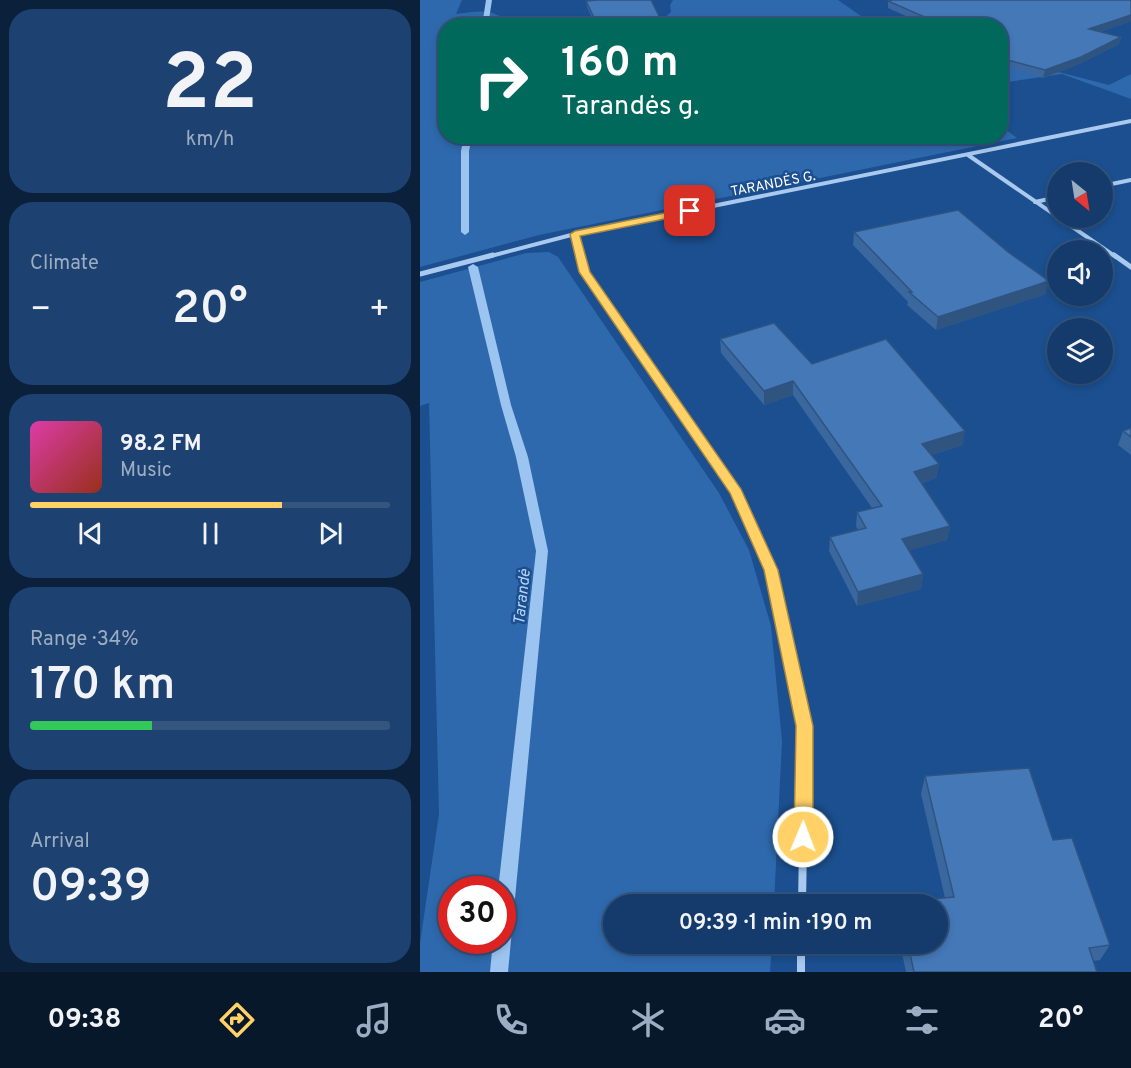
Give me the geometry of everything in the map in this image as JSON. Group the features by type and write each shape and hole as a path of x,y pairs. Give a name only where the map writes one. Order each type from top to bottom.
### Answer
{"street":[{"name":"TARANDĖS G.","path":"420,274 575,234 1131,121"},
{"path":"968,155 1131,267"},
{"path":"1113,184 1131,180"},
{"path":"1035,202 1047,199"},
{"path":"575,234 585,272 736,492 771,570 805,726 802,894"},
{"path":"801,954 801,972"}],"shaded area":[{"path":"420,0 462,0 456,14 486,12 505,18 438,18 438,144 987,144 539,235 420,267"},
{"path":"673,0 838,0 864,18 664,18 671,12 670,5"},
{"path":"1008,59 1109,85 1131,74 1131,99 1062,74 1008,82"},
{"path":"1008,131 1017,138 1008,140"},
{"path":"549,252 558,257 719,493 749,550 771,626 782,741 774,894 603,894 603,954 771,954 770,972 420,972 420,943 439,814 429,403 420,406 420,282 526,253"}],"building":[{"path":"651,0 660,18 594,18 586,1"},
{"path":"1131,0 1131,15 1089,29 1121,37 1081,57 1045,70 1008,60 1008,18 927,18 888,1"},
{"path":"958,210 1047,282 938,317 909,292 912,292 854,232"},
{"path":"774,323 812,364 886,339 965,431 922,444 939,464 914,472 950,526 902,539 923,574 858,592 830,537 866,528 857,512 882,506 793,381 764,391 720,339"},
{"path":"1131,428 1131,437 1123,431"},
{"path":"1029,768 1053,840 1072,838 1110,945 1089,948 1097,972 914,972 910,954 948,954 948,898 954,897 925,776"}],"waterway":[{"name":"Tarandė","path":"486,18 489,0"},
{"name":"Tarandė","path":"465,232 466,144"},
{"name":"Tarandė","path":"473,267 506,405 522,457 542,551 508,876"},
{"name":"Tarandė","path":"499,972 501,954"}],"route":[{"path":"690,211 575,234 585,272 736,492 771,570 805,726 803,837"}]}
